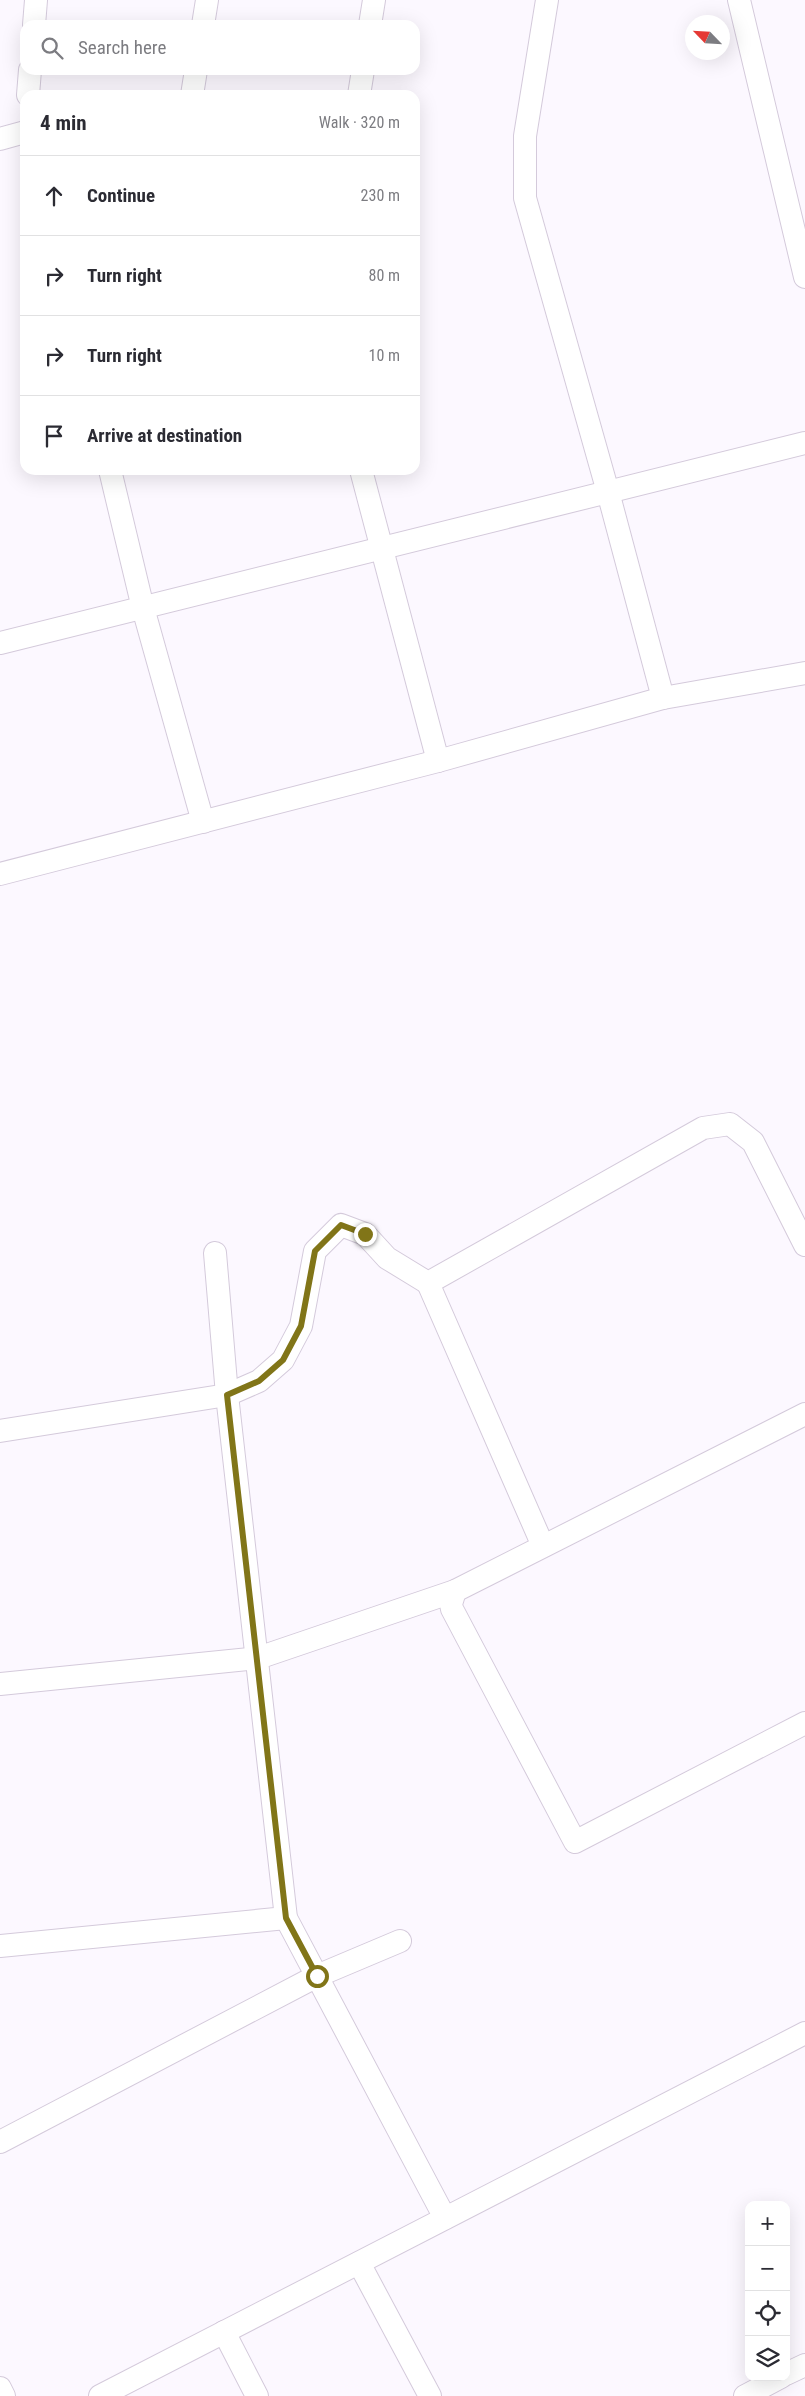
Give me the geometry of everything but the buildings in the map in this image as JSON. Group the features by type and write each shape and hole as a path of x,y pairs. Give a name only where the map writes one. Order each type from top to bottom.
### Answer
{"street":[{"path":"34,20 36,0"},
{"path":"204,20 207,0"},
{"path":"371,20 374,0"},
{"path":"547,0 525,136 525,198 608,492 663,698"},
{"path":"739,0 805,277"},
{"path":"28,90 30,75"},
{"path":"193,90 195,75"},
{"path":"360,90 362,75"},
{"path":"0,139 20,133"},
{"path":"0,643 805,443"},
{"path":"111,475 143,608 203,822"},
{"path":"362,475 438,761"},
{"path":"0,874 438,761 663,698 805,673"},
{"path":"428,1283 703,1128 730,1124 753,1142 805,1245"},
{"path":"0,1431 227,1395 259,1381 283,1360 301,1326 315,1251 341,1225 365,1234 386,1258 428,1283 543,1546"},
{"path":"215,1253 227,1395 286,1918 445,2218"},
{"path":"0,1684 258,1658 455,1591 805,1414"},
{"path":"455,1591 451,1604 452,1609 575,1842 805,1723"},
{"path":"0,1946 286,1918"},
{"path":"0,2142 317,1976 400,1941"},
{"path":"100,2396 805,2033"},
{"path":"359,2263 430,2396"},
{"path":"224,2332 256,2396"},
{"path":"790,2372 805,2365"},
{"path":"745,2396 773,2381"},
{"path":"0,2388 4,2396"}],"route":[{"path":"317,1976 286,1918 227,1395 259,1381 283,1360 301,1326 315,1251 341,1225 365,1234"}]}
